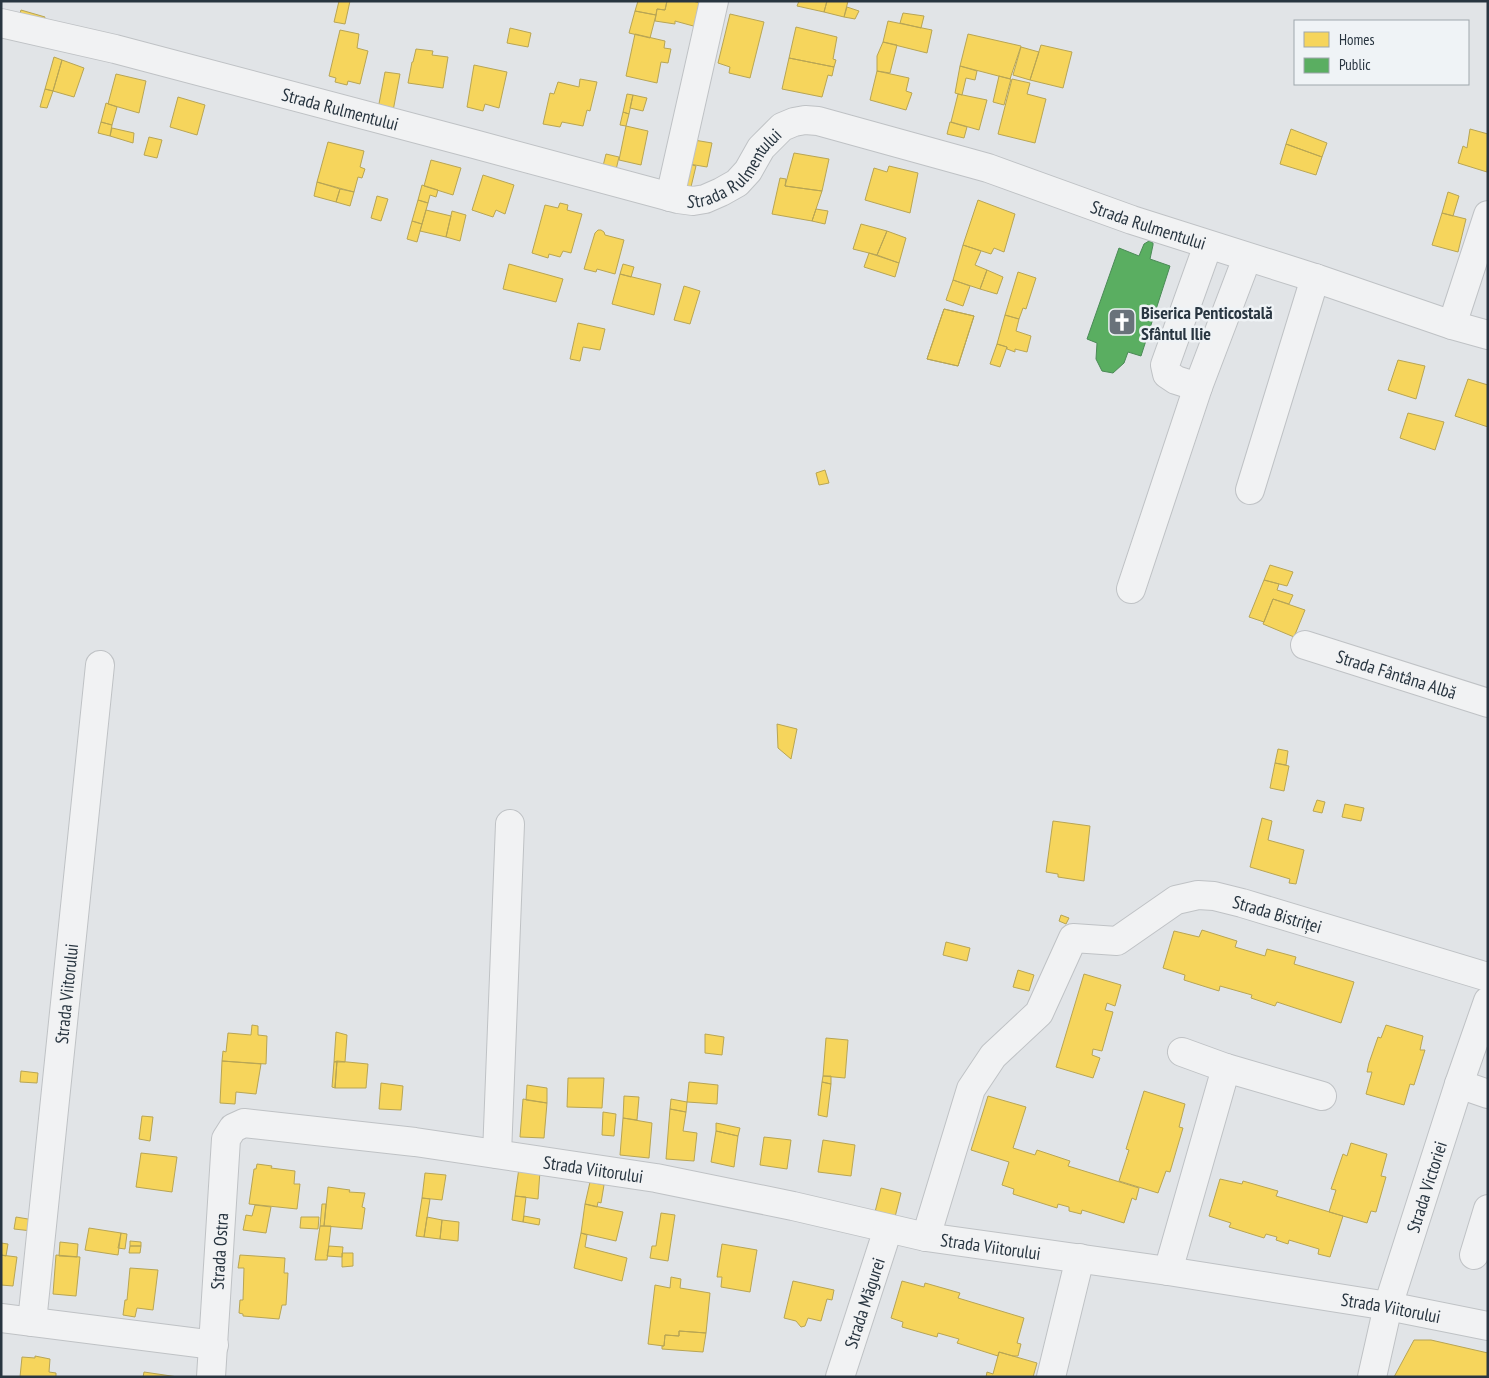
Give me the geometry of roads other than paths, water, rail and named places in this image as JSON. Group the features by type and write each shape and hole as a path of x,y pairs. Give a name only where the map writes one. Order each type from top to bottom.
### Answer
{"street":[{"path":"670,197 714,1"},
{"name":"Strada Rulmentului","path":"1,23 115,49 693,202 721,192 737,182 748,170 761,148 782,127 805,120 818,121 988,168 1132,220 1315,278 1452,325 1488,335"},
{"path":"1452,325 1488,215"},
{"path":"1198,387 1176,380 1167,374 1165,365 1208,245"},
{"path":"1131,589 1198,387 1247,258"},
{"path":"1250,490 1315,278"},
{"name":"Strada Fântâna Albă","path":"1305,646 1488,703"},
{"name":"Strada Viitorului","path":"32,1322 100,664"},
{"path":"496,1154 510,824"},
{"name":"Strada Bistriței","path":"926,1237 971,1089 992,1056 1039,1013 1073,938 1117,941 1176,900 1198,895 1214,896 1488,978"},
{"name":"Strada Victoriei","path":"1372,1377 1388,1306 1459,1084 1488,1001"},
{"path":"1182,1052 1226,1068 1322,1096"},
{"path":"1168,1271 1226,1068"},
{"path":"1459,1084 1488,1094"},
{"name":"Strada Viitorului","path":"233,1128 244,1123 415,1142 656,1178 793,1206 926,1237 1168,1271 1388,1306 1488,1326"},
{"name":"Strada Ostra","path":"212,1377 226,1139 233,1128"},
{"path":"1474,1255 1488,1209"},
{"name":"Strada Măgurei","path":"840,1377 888,1229"},
{"path":"1051,1377 1080,1258"},
{"path":"1,1318 214,1344"}],"place":[{"name":"Biserica Penticostală Sfântul Ilie","path":"1122,322"}]}
